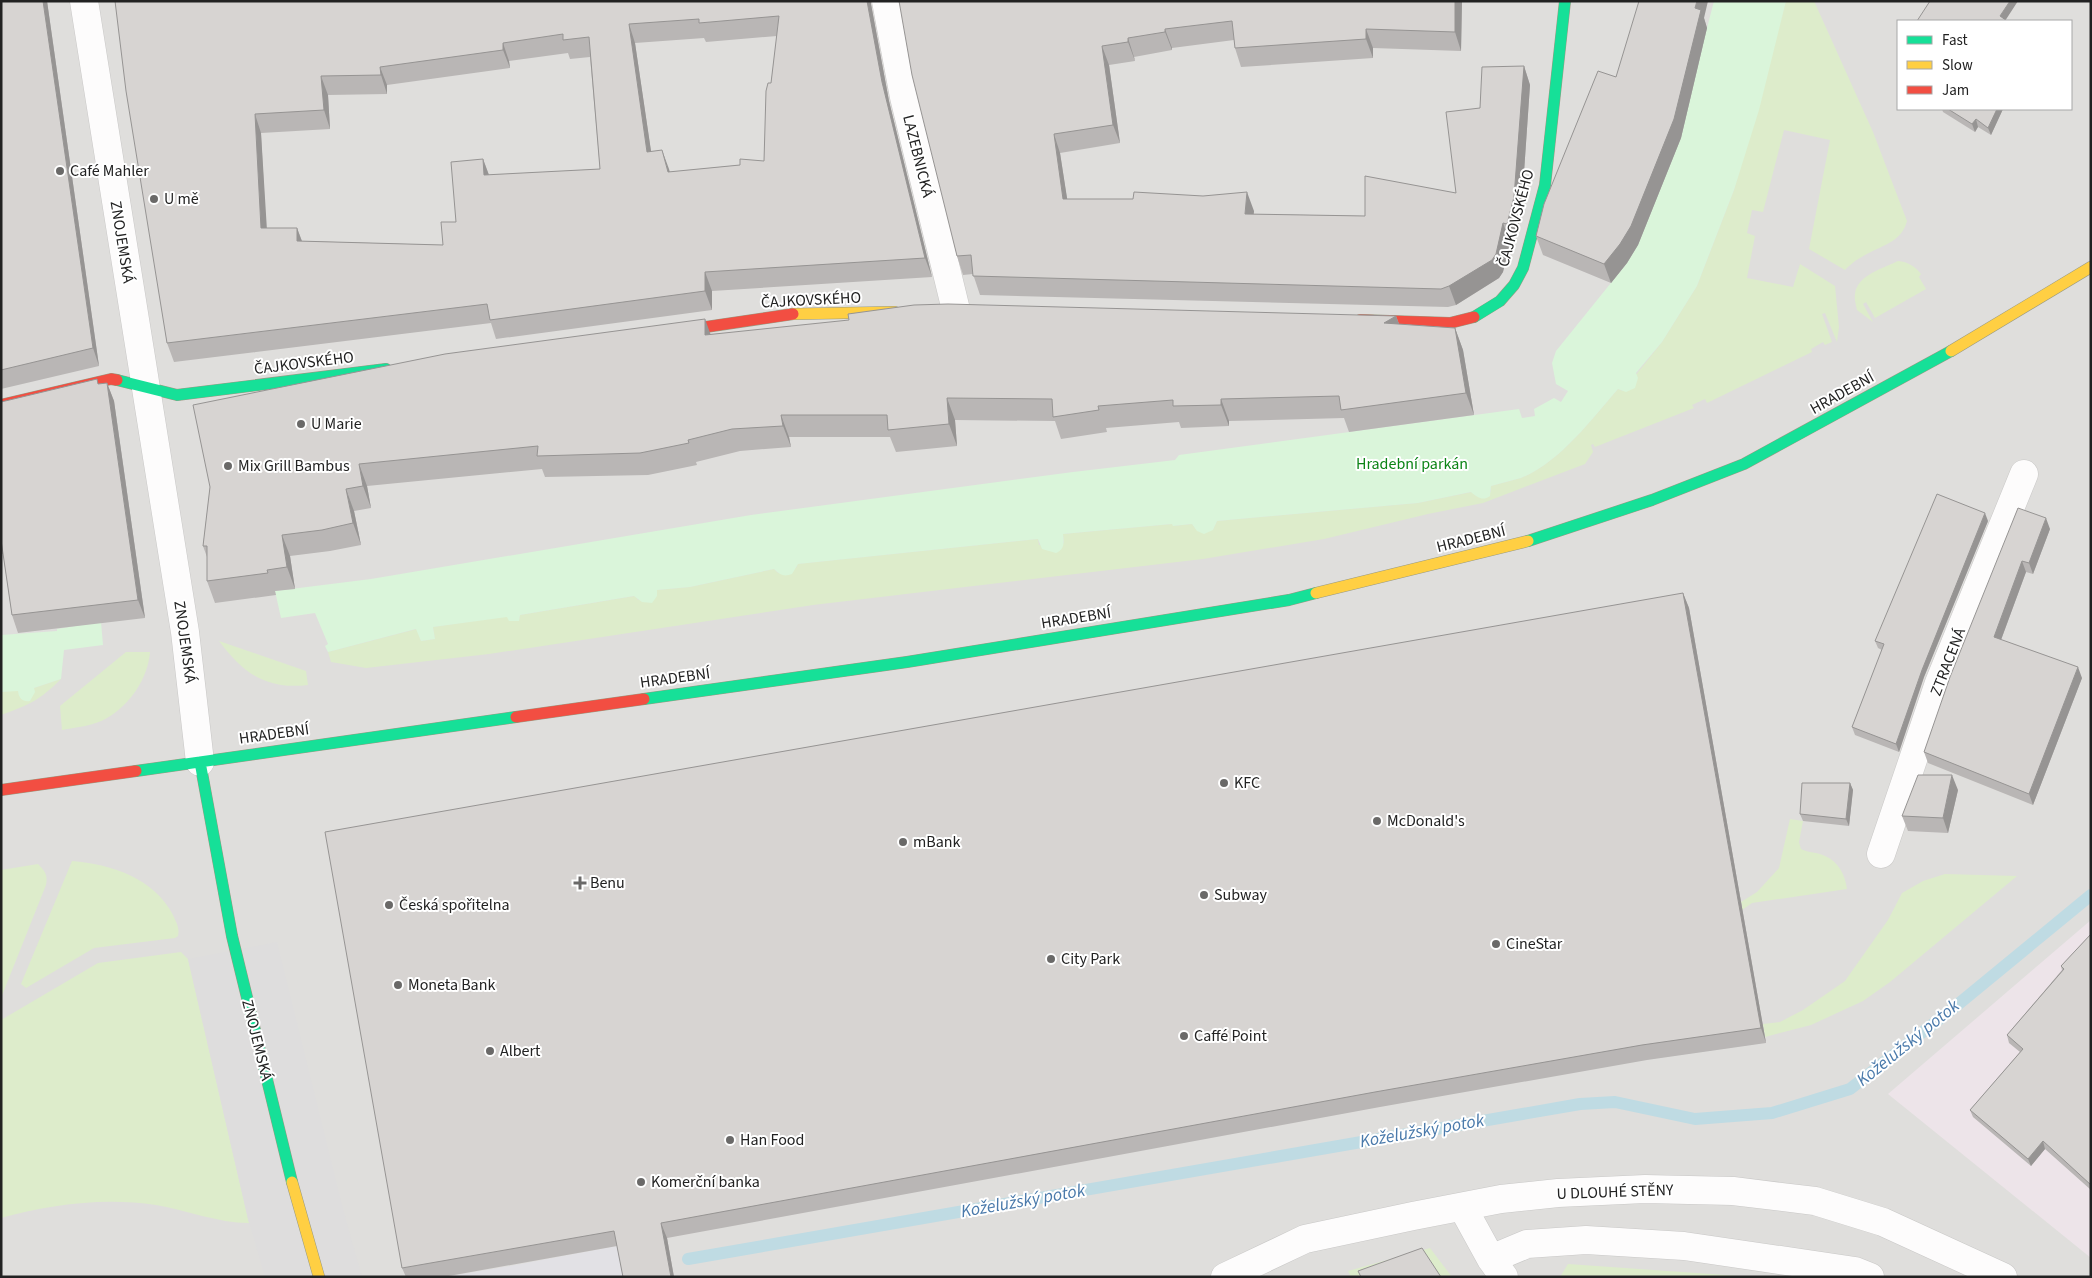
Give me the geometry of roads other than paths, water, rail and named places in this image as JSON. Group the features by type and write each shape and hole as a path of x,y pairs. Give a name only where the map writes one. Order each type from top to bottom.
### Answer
{"main road":[{"name":"ČAJKOVSKÉHO","path":"1351,320 1450,323 1476,316 1500,301 1514,285 1523,268 1545,185 1565,1"},
{"name":"HRADEBNÍ","path":"1,790 907,662 1289,600 1518,544 1652,500 1744,464 1970,340 2091,267"},
{"name":"ČAJKOVSKÉHO","path":"665,332 789,314 907,312"},
{"name":"ČAJKOVSKÉHO","path":"1,405 111,379 177,395 395,368"},
{"name":"ZNOJEMSKÁ","path":"200,762 235,949 299,1210 319,1277"}],"street":[{"name":"ZNOJEMSKÁ","path":"84,1 185,632 200,762"},
{"name":"LAZEBNICKÁ","path":"886,1 904,97 956,311"},
{"name":"ZTRACENÁ","path":"1881,854 1939,683 2024,474"},
{"name":"U DLOUHÉ STĚNY","path":"1225,1277 1305,1239 1413,1216 1463,1208 1501,1199 1558,1193 1645,1189 1732,1191 1815,1201 1883,1222 2003,1277"},
{"path":"1463,1208 1497,1268 1526,1244 1586,1240 1684,1246 1855,1271 1870,1277"}],"waterway":[{"name":"Koželužský potok","path":"688,1259 1580,1104 1615,1102 1695,1119 1772,1113 1850,1089 1956,1006 2091,895"}],"place":[{"name":"Café Mahler","path":"60,171"},
{"name":"U mě","path":"154,199"},
{"name":"U Marie","path":"301,424"},
{"name":"Mix Grill Bambus","path":"228,466"},
{"name":"KFC","path":"1224,783"},
{"name":"McDonald's","path":"1377,821"},
{"name":"mBank","path":"903,842"},
{"name":"Benu","path":"580,883"},
{"name":"Subway","path":"1204,895"},
{"name":"Česká spořitelna","path":"389,905"},
{"name":"CineStar","path":"1496,944"},
{"name":"City Park","path":"1051,959"},
{"name":"Moneta Bank","path":"398,985"},
{"name":"Caffé Point","path":"1184,1036"},
{"name":"Albert","path":"490,1051"},
{"name":"Han Food","path":"730,1140"},
{"name":"Komerční banka","path":"641,1182"}],"park label":[{"name":"Hradební parkán","path":"1412,464"}]}
